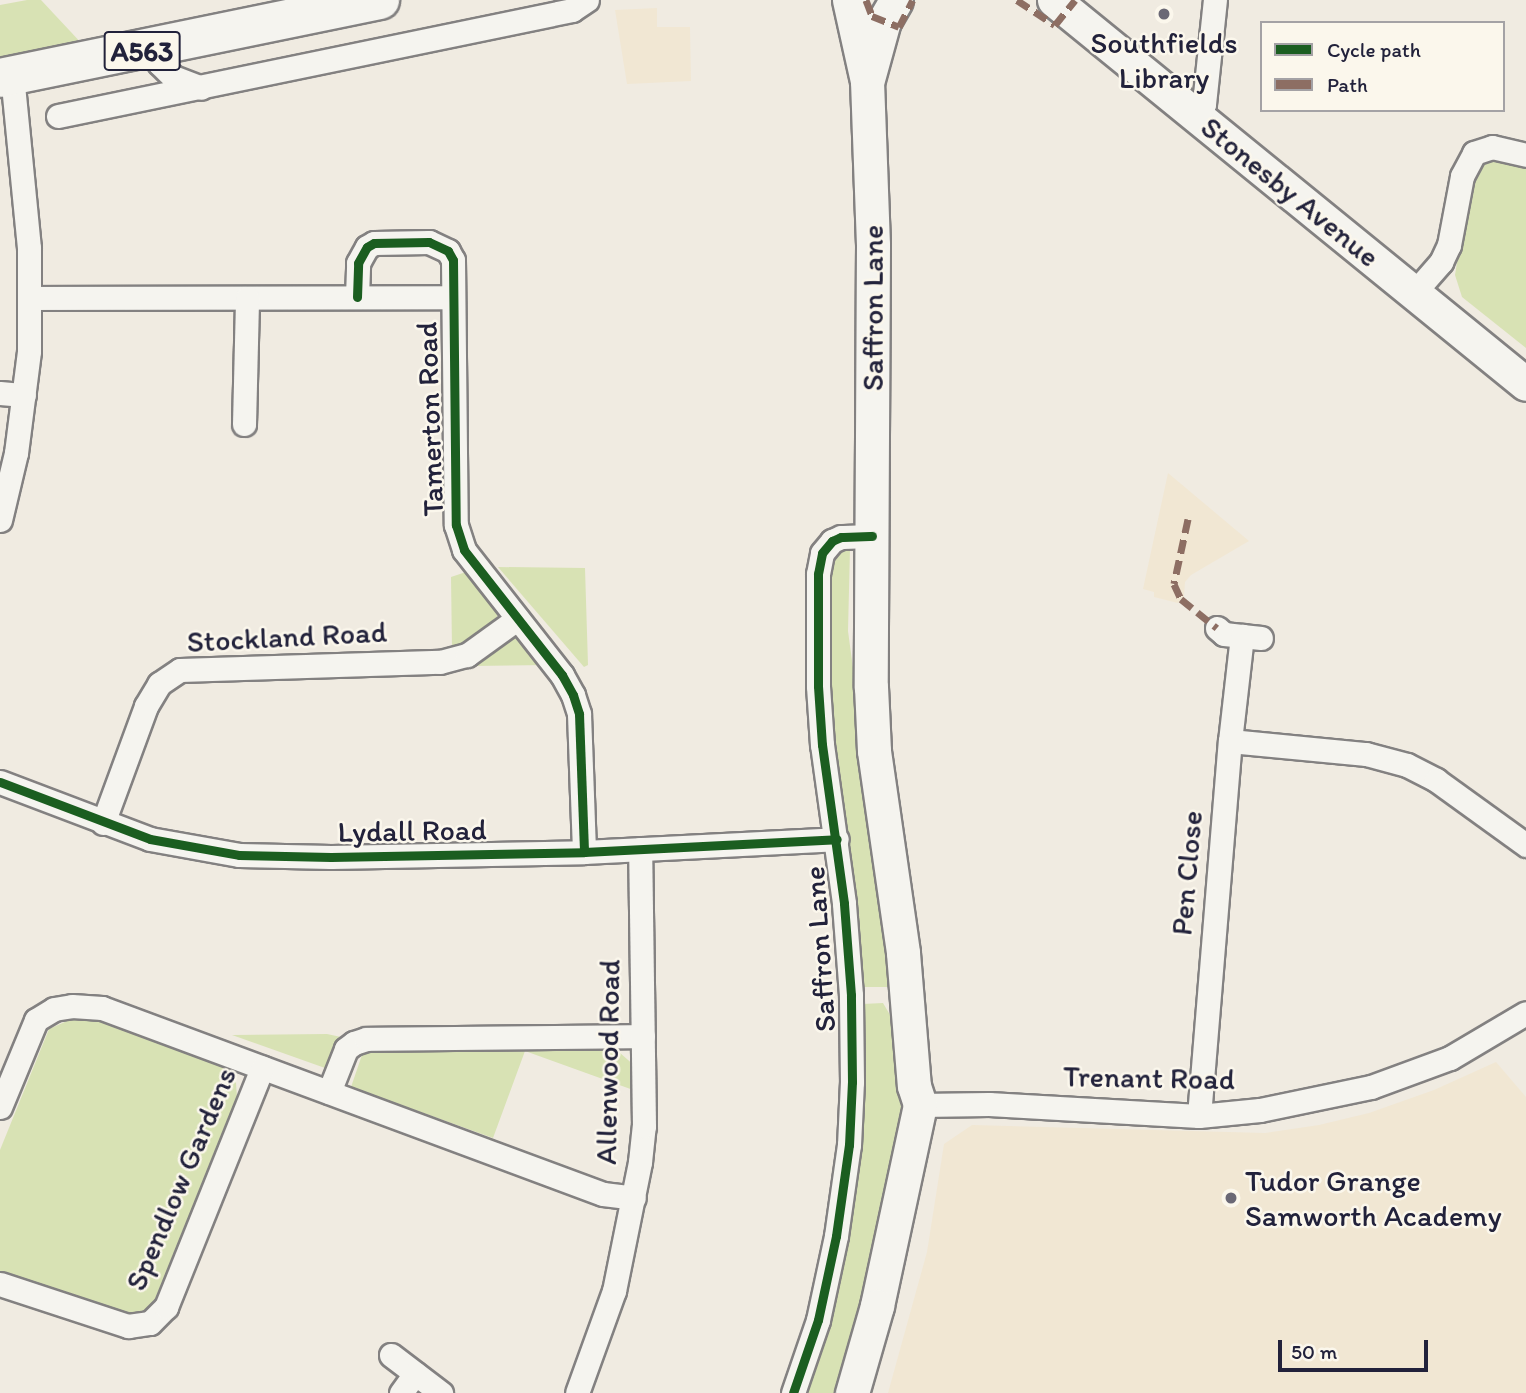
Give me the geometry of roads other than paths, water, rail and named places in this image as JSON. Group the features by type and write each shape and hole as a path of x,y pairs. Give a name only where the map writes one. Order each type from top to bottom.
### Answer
{"highway":[{"name":"A563","path":"6,77 380,0"}],"main road":[{"name":"Saffron Lane","path":"849,0 867,81 873,245 871,687 874,751 903,953 914,1086 920,1105 877,1306 852,1393"},
{"name":"Saffron Lane","path":"867,81 884,21 896,0"},
{"name":"Stonesby Avenue","path":"1055,0 1526,384"}],"street":[{"path":"58,116 572,10 587,0"},
{"path":"1198,116 1204,104 1214,0"},
{"path":"152,49 159,63 173,77 201,88"},
{"path":"0,520 16,453 24,395 31,298 9,127 6,77"},
{"path":"1413,294 1441,262 1448,245 1462,176 1474,153 1492,147 1526,155"},
{"name":"Tamerton Road","path":"357,297 358,263 368,247 374,243 429,242 448,251 453,260 451,297 456,525 464,550 562,675 579,714 584,852"},
{"name":"Tamerton Road","path":"31,298 451,297"},
{"path":"244,424 247,298"},
{"path":"0,393 24,395"},
{"name":"Saffron Lane","path":"793,1393 818,1320 836,1236 849,1144 851,995 836,839 822,745 818,686 819,567 822,553 832,541 841,537 872,536"},
{"name":"Stockland Road","path":"103,823 145,706 159,684 180,670 440,662 467,655 517,619"},
{"name":"Pen Close","path":"1199,1116 1230,741 1252,637 1224,634 1217,628"},
{"path":"1230,741 1366,754 1407,765 1436,780 1526,845"},
{"name":"Lydall Road","path":"0,782 150,839 239,855 331,857 584,852 836,839"},
{"name":"Allenwood Road","path":"577,1393 614,1291 634,1198 643,1126 640,849"},
{"name":"Spendlow Gardens","path":"0,1107 36,1020 54,1009 72,1006 102,1008 603,1194 634,1198"},
{"name":"Trenant Road","path":"920,1105 976,1104 1199,1116 1307,1102 1371,1087 1450,1058 1526,1013"},
{"path":"329,1093 346,1049 354,1042 643,1036"},
{"name":"Spendlow Gardens","path":"0,1284 128,1326 150,1323 166,1307 262,1068"},
{"path":"391,1355 441,1393"},
{"path":"401,1393 415,1374"}],"place":[{"name":"Southfields Library","path":"1164,14"},
{"name":"Tudor Grange Samworth Academy","path":"1231,1198"}]}
